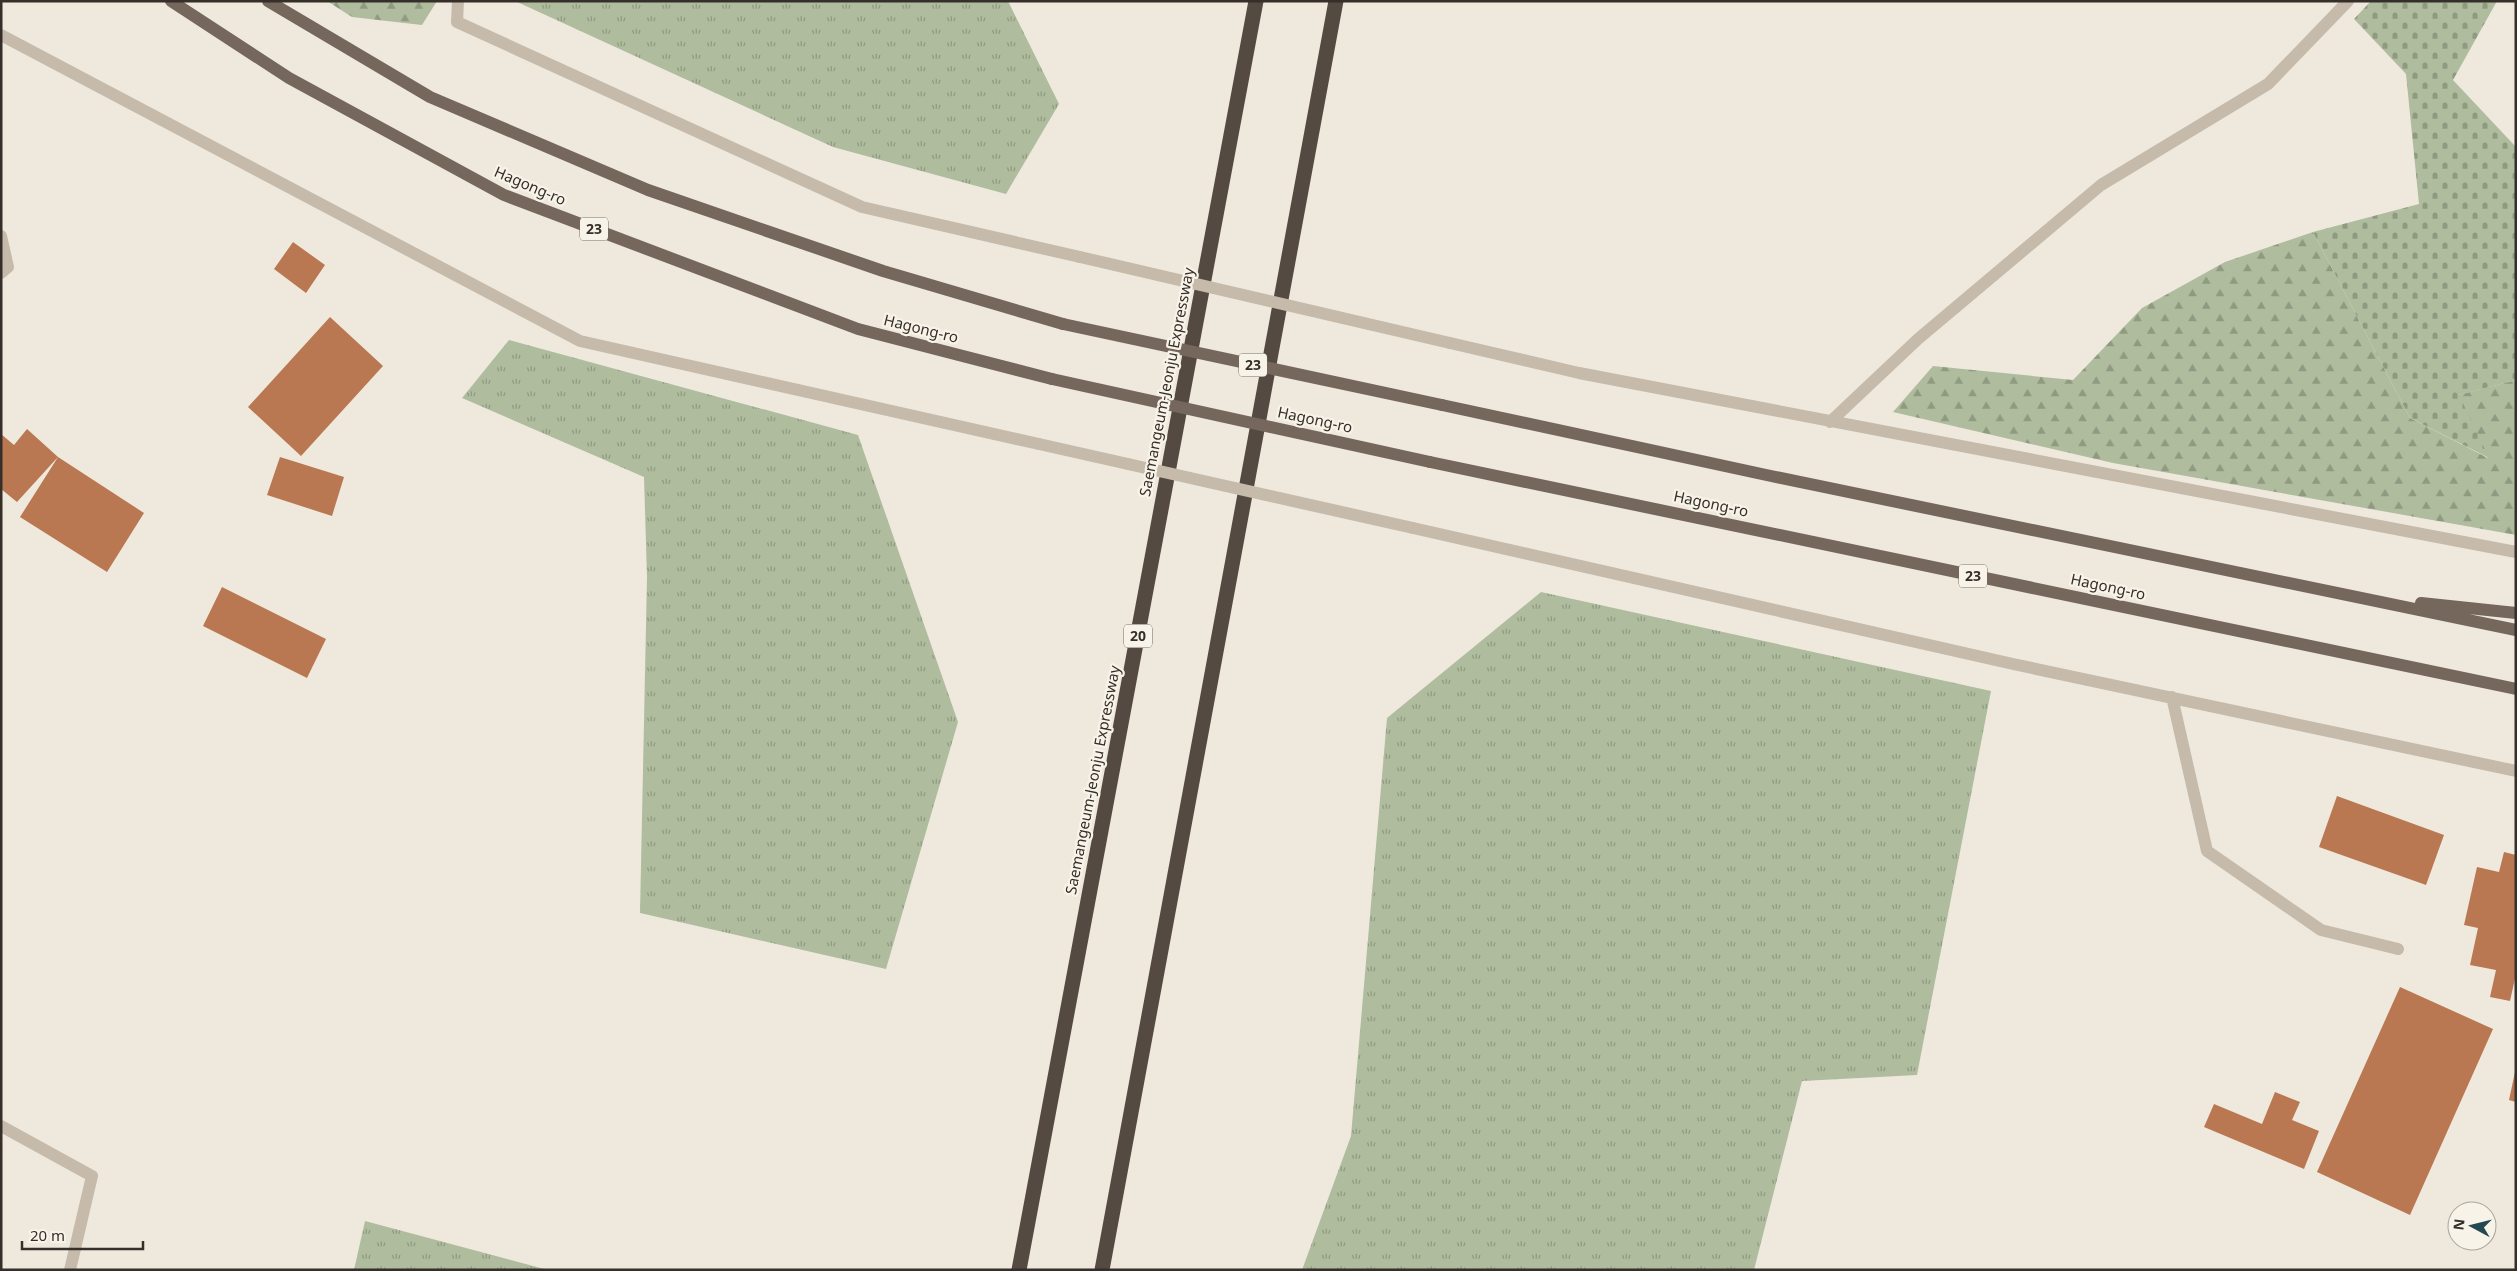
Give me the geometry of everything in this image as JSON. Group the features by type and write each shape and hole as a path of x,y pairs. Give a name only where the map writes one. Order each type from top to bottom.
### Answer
{"highway":[{"name":"Saemangeum-Jeonju Expressway","path":"1019,1270 1256,1"},
{"path":"1102,1270 1336,1"}],"main road":[{"name":"Hagong-ro","path":"171,1 289,78 504,195 858,329 1052,379 1430,462 2516,689"},
{"name":"23","path":"268,1 430,97 648,190 884,271 1064,324 1790,480 2516,630"},
{"path":"2347,595 2516,613"}],"street":[{"path":"458,1 457,22 862,207 1579,373 2516,552"},
{"path":"1830,422 1918,339 2101,185 2268,84 2348,1"},
{"path":"1,35 580,341 2172,697 2516,771"},
{"path":"1,236 8,267 1,274"},
{"path":"2172,697 2207,851 2321,930 2398,948"},
{"path":"1,1126 92,1176 70,1270"}],"green space":[{"path":"327,1 437,1 422,25 352,17"},
{"path":"515,1 1008,1 1059,104 1006,194 833,147"},
{"path":"2371,1 2497,1 2453,80 2516,147 2516,380 2459,395 2489,458 2410,418 2313,232 2419,204 2406,74 2354,19"},
{"path":"2313,232 2410,418 2488,458 2458,395 2516,380 2516,535 2113,463 1893,412 1933,366 2073,380 2142,308 2225,262"},
{"path":"509,340 858,435 958,722 886,969 640,913 647,577 644,477 462,398"},
{"path":"1541,592 1991,691 1917,1075 1802,1081 1754,1270 1302,1270 1351,1136 1387,718"},
{"path":"365,1221 548,1270 354,1270"}],"building":[{"path":"293,242 325,265 306,293 274,269"},
{"path":"330,317 383,366 301,456 248,407"},
{"path":"27,429 58,457 17,502 1,489 1,434 14,445"},
{"path":"58,457 144,513 107,572 20,517"},
{"path":"280,457 344,477 332,516 267,495"},
{"path":"222,587 326,639 307,678 203,626"},
{"path":"2337,796 2444,835 2426,885 2319,847"},
{"path":"2504,852 2516,855 2516,974 2510,1001 2490,997 2496,970 2470,965 2478,928 2464,925 2477,867 2499,872"},
{"path":"2400,987 2493,1029 2410,1215 2317,1172"},
{"path":"2516,1072 2516,1102 2509,1100"},
{"path":"2275,1092 2300,1102 2292,1120 2319,1131 2304,1169 2204,1127 2214,1104 2262,1124"}]}
